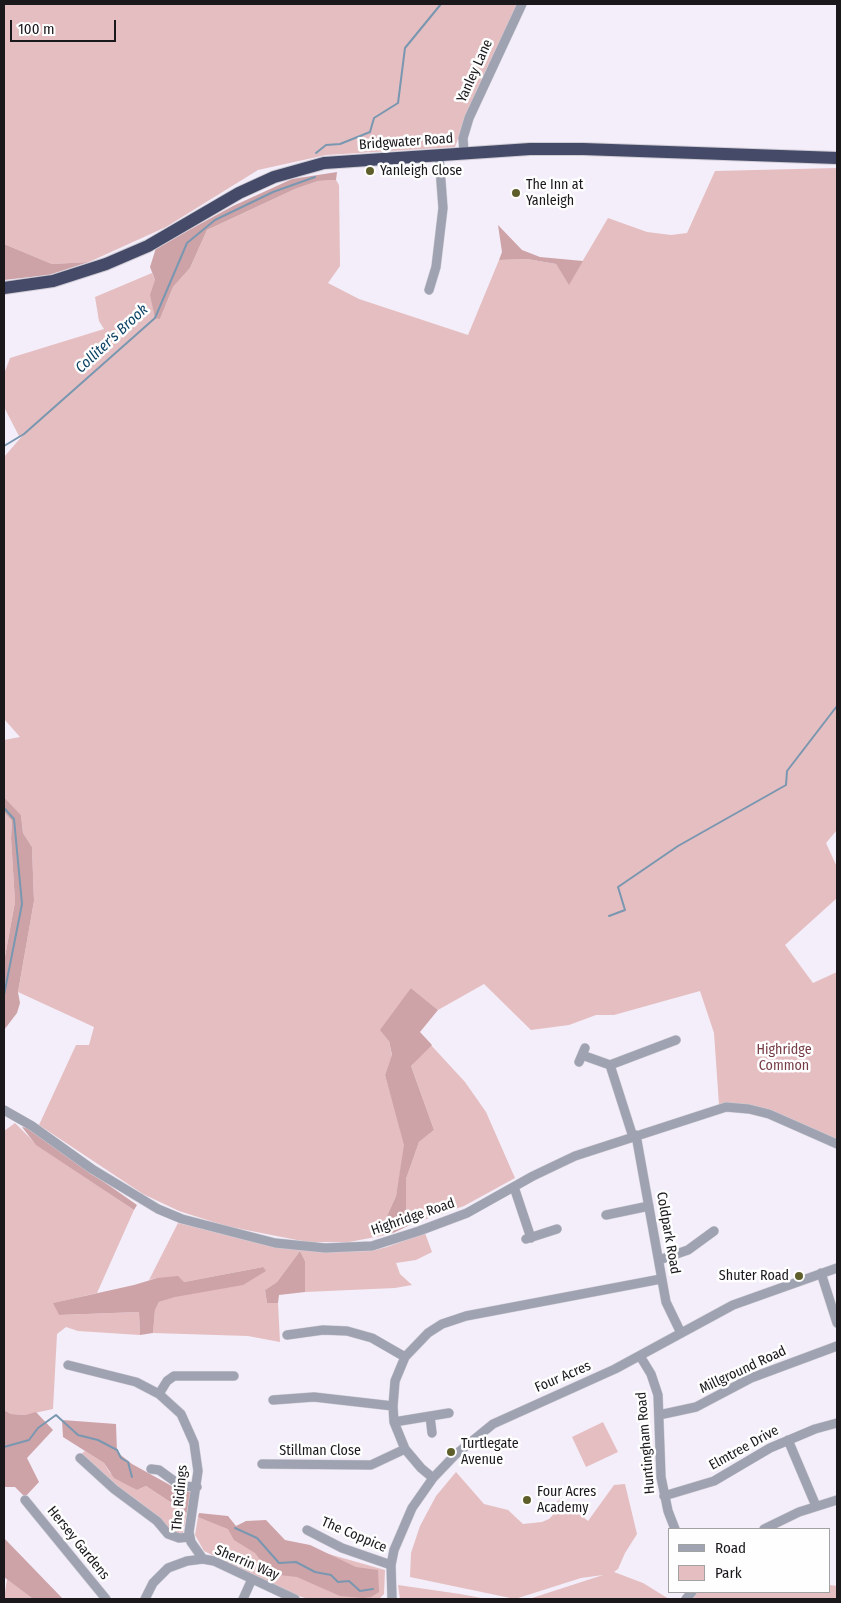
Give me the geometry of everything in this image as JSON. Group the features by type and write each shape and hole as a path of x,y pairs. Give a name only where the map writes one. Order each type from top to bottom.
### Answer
{"highway":[{"name":"Bridgwater Road","path":"4,288 53,281 106,264 148,246 239,193 274,177 324,163 530,149 583,149 837,158"}],"street":[{"name":"Yanley Lane","path":"464,153 463,138 469,118 522,4"},
{"path":"430,290 436,267 442,208 439,155"},
{"path":"582,1055 610,1065 676,1040"},
{"name":"Coldpark Road","path":"610,1065 634,1136 666,1302 681,1332"},
{"name":"Highridge Road","path":"4,1110 32,1126 92,1169 158,1209 191,1222 275,1243 325,1248 372,1246 466,1213 575,1156 708,1111 737,1107 777,1116 837,1144"},
{"path":"514,1187 520,1199 528,1238 557,1229"},
{"path":"606,1215 649,1206"},
{"path":"658,1260 688,1250 714,1231"},
{"name":"Four Acres","path":"392,1599 391,1565 402,1529 412,1508 433,1478 468,1443 498,1421 640,1356 681,1332 734,1305 837,1268"},
{"path":"820,1273 837,1323"},
{"path":"433,1478 421,1468 405,1449 394,1422 393,1406 395,1381 405,1357 428,1333 452,1320 661,1278"},
{"path":"287,1335 323,1330 347,1331 372,1338 405,1357"},
{"name":"Millground Road","path":"659,1415 696,1407 751,1378 837,1346"},
{"name":"Huntingham Road","path":"640,1356 655,1384 659,1415 659,1458 664,1496 675,1528"},
{"name":"The Ridings","path":"68,1365 124,1377 159,1394 181,1414 191,1432 198,1471 190,1537 202,1559"},
{"path":"159,1394 167,1381 174,1376 234,1376"},
{"path":"273,1400 293,1393 365,1404 393,1406"},
{"path":"394,1422 449,1413"},
{"path":"430,1416 432,1432"},
{"name":"Elmtree Drive","path":"664,1496 714,1481 788,1440 837,1423"},
{"path":"788,1440 816,1506"},
{"name":"Stillman Close","path":"262,1464 371,1465 405,1449"},
{"path":"80,1458 114,1489 157,1521 168,1534 179,1538 190,1537"},
{"path":"151,1469 162,1472 180,1486 197,1487"},
{"path":"766,1528 816,1506 837,1500"},
{"name":"Hersey Gardens","path":"26,1505 106,1599"},
{"name":"The Coppice","path":"307,1530 342,1548 391,1565"},
{"name":"Sherrin Way","path":"145,1599 152,1583 168,1568 186,1561 202,1559 214,1561 294,1599"},
{"path":"243,1599 252,1579"}],"green space":[{"path":"4,4 519,4 477,89 455,147 326,155 258,170 166,227 89,262 52,264 4,244"},
{"name":"Highridge Common","path":"837,168 837,830 826,843 837,867 837,898 785,945 813,983 837,972 837,1140 766,1109 732,1103 719,1105 714,1033 700,991 614,1015 596,1015 569,1025 531,1030 484,984 438,1010 411,988 389,1041 392,1056 385,1075 405,1145 396,1196 387,1216 391,1234 349,1242 307,1242 226,1226 179,1211 143,1194 39,1125 76,1045 89,1045 94,1027 18,992 34,901 32,847 23,833 21,815 4,797 4,740 20,737 4,719 4,457 23,435 19,436 4,407 4,374 10,358 104,329 99,321 95,297 152,273 155,280 160,319 173,287 190,268 207,230 295,189 318,181 336,180 339,185 340,266 328,283 359,299 468,335 499,260 527,259 556,264 569,284 608,218 647,232 671,235 687,233 715,171"},
{"path":"4,812 12,821 11,838 15,902 4,962"},
{"path":"430,1044 465,1082 486,1112 515,1178 464,1206 412,1224 406,1208 406,1179 419,1142 434,1130 411,1066"},
{"path":"15,1123 37,1145 134,1210 97,1293 54,1303 59,1315 139,1312 140,1335 78,1331 66,1327 57,1334 53,1409 25,1415 11,1414 4,1410 4,1131"},
{"path":"178,1223 267,1245 327,1252 371,1251 425,1233 432,1252 416,1260 396,1263 400,1274 412,1285 395,1288 305,1292 305,1261 300,1251 277,1282 265,1290 267,1303 278,1303 280,1342 248,1336 153,1333 155,1310 159,1302 263,1267 184,1282 157,1278 149,1280"},
{"path":"603,1422 618,1452 586,1467 572,1437"},
{"path":"85,1451 104,1463 110,1473 137,1490 146,1486 187,1513 183,1533 180,1535 167,1529 163,1521 160,1521 80,1455"},
{"path":"456,1472 484,1504 508,1510 523,1524 542,1522 549,1519 553,1515 548,1511 561,1498 588,1521 614,1485 625,1484 637,1534 618,1569 614,1572 643,1583 669,1599 529,1599 603,1575 581,1578 515,1599 410,1577 411,1553 420,1526 436,1496"},
{"path":"198,1517 385,1570 384,1594 379,1599 309,1599 298,1596 204,1551 195,1535"},
{"path":"7,1579 33,1599 4,1599"},
{"path":"398,1585 460,1594 487,1599 400,1599"},
{"path":"831,1585 837,1586 837,1599 693,1599 696,1593 831,1593"}],"shaded area":[{"path":"337,172 336,180 318,181 295,189 207,230 190,268 173,287 160,319 155,318 150,295 155,280 150,267 156,248 233,206 292,179"},
{"path":"498,225 522,250 540,257 583,261 569,285 556,264 527,259 499,260 502,252"},
{"path":"4,244 52,264 89,262 49,275 4,280"},
{"path":"4,797 21,815 23,833 32,847 34,901 18,992 20,1003 17,1013 4,1030 4,962 15,902 11,838 12,821 4,812"},
{"path":"411,988 438,1010 420,1032 432,1045 411,1066 434,1130 419,1142 406,1179 406,1208 412,1224 391,1234 387,1216 396,1196 404,1145 385,1075 392,1055 389,1041 380,1030"},
{"path":"22,1127 27,1128 137,1205 134,1210 36,1145"},
{"path":"300,1251 305,1261 305,1292 279,1295 278,1303 267,1303 265,1290 277,1282"},
{"path":"263,1267 266,1271 243,1285 175,1297 159,1302 155,1310 153,1333 140,1335 139,1312 59,1315 53,1303 157,1278 178,1276 184,1282"},
{"path":"4,1410 11,1414 25,1415 36,1412 53,1430 27,1458 39,1482 25,1497 15,1487 4,1487"},
{"path":"62,1420 116,1424 117,1452 132,1464 179,1490 191,1492 187,1513 146,1486 137,1490 114,1478 104,1463 63,1437"},
{"path":"199,1513 228,1516 236,1526 246,1521 266,1520 285,1540 310,1545 356,1567 378,1570 379,1592 371,1597 363,1598 340,1596 297,1577 279,1575 265,1566 255,1553 234,1540 228,1529 198,1517"},
{"path":"4,1538 63,1599 33,1599 4,1577"}],"waterway":[{"name":"Colliter's Brook","path":"316,153 326,145 340,144 370,132 374,118 398,103 405,48 441,4"},
{"name":"Colliter's Brook","path":"4,446 24,434 155,318 187,243 215,220 273,192 315,177"},
{"path":"609,916 625,910 618,887 678,846 786,785 787,771 837,706"},
{"name":"Colliter's Brook","path":"4,808 14,819 22,904 4,995"},
{"path":"4,1447 29,1440 38,1428 56,1415 78,1435 98,1440 117,1450 121,1458 128,1462 132,1477"},
{"path":"235,1528 257,1538 279,1563 296,1562 315,1572 331,1575 338,1582 349,1581 360,1591 373,1589"}],"place":[{"name":"Yanleigh Close","path":"370,171"},
{"name":"The Inn at Yanleigh","path":"516,193"},
{"name":"Shuter Road","path":"799,1276"},
{"name":"Turtlegate Avenue","path":"451,1452"},
{"name":"Four Acres Academy","path":"527,1500"}]}
